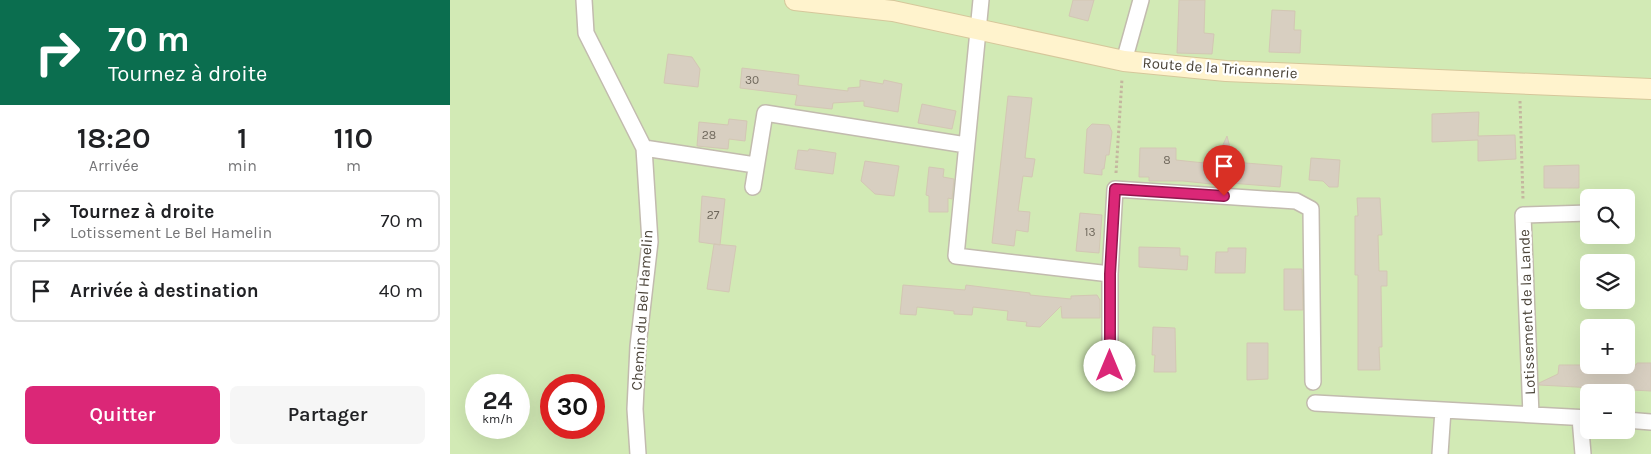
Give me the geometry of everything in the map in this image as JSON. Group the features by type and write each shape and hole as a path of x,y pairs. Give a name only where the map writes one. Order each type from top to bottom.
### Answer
{"main road":[{"name":"Route de la Tricannerie","path":"795,0 893,11 979,28 1124,61 1226,71 1651,89"}],"street":[{"name":"Chemin du Bel Hamelin","path":"584,0 586,33 644,148 650,242 638,346 635,409 638,454"},
{"path":"981,0 956,256 1110,274"},
{"path":"1124,61 1142,0"},
{"path":"753,187 755,165 765,113 966,145"},
{"path":"644,148 755,165"},
{"path":"1110,366 1110,274 1115,189 1296,201 1311,209 1313,382"},
{"name":"Lotissement de la Lande","path":"1532,415 1523,215 1580,213"},
{"name":"Lotissement de la Lande","path":"1314,403 1580,418"},
{"path":"1440,454 1443,410"},
{"path":"1635,421 1651,422"},
{"path":"1583,439 1583,454"}],"path":[{"path":"1115,189 1124,61"},
{"path":"1520,83 1523,215"}],"green space":[{"path":"450,0 1651,0 1651,454 450,454"}],"building":[{"path":"1073,0 1094,0 1088,21 1069,16"},
{"path":"1179,0 1205,0 1204,33 1214,34 1212,54 1177,53"},
{"path":"1272,10 1295,11 1294,30 1301,30 1300,53 1269,52"},
{"path":"668,54 692,57 700,69 698,87 664,83"},
{"path":"742,68 799,75 798,85 848,91 848,88 860,87 860,80 883,84 884,80 902,84 898,112 864,106 864,101 833,103 832,109 795,105 797,95 740,88"},
{"path":"1008,96 1032,98 1025,158 1035,159 1032,177 1023,176 1018,211 1030,212 1028,232 1016,230 1014,246 992,243"},
{"path":"922,104 956,111 952,129 918,123"},
{"path":"1479,112 1478,136 1515,135 1516,159 1478,161 1478,140 1432,142 1432,114"},
{"path":"729,119 747,121 745,141 729,139 728,149 697,146 699,122 728,125"},
{"path":"1092,124 1109,125 1112,132 1109,155 1106,155 1102,175 1084,173 1087,129"},
{"path":"1227,136 1234,162 1282,166 1280,187 1230,183 1230,186 1183,181 1149,181 1149,177 1139,177 1140,148 1176,148 1176,160 1214,164"},
{"path":"809,149 836,153 833,174 795,169 798,150 808,151"},
{"path":"1311,158 1340,160 1338,187 1329,187 1323,181 1309,180"},
{"path":"865,161 899,166 894,196 875,194 861,181"},
{"path":"1579,165 1579,188 1544,188 1544,166"},
{"path":"929,167 944,169 943,177 954,179 952,199 948,198 948,212 929,212 929,196 926,195"},
{"path":"702,196 725,199 720,245 699,242"},
{"path":"1357,198 1380,198 1382,235 1378,235 1379,271 1387,271 1387,286 1381,286 1382,347 1379,347 1380,370 1358,370 1358,275 1355,275 1355,216 1358,216"},
{"path":"1080,213 1102,215 1099,253 1076,251"},
{"path":"714,244 736,246 729,292 707,289"},
{"path":"1139,247 1180,248 1180,256 1188,256 1187,270 1139,267"},
{"path":"1228,248 1246,248 1245,273 1215,273 1216,252 1228,252"},
{"path":"1284,269 1302,269 1303,310 1284,310"},
{"path":"903,285 965,290 966,285 1071,299 1071,296 1097,295 1100,300 1100,318 1062,318 1061,306 1040,327 1026,326 1027,322 1007,320 1008,311 973,307 972,315 954,314 954,311 917,307 916,315 900,314"},
{"path":"1153,327 1175,328 1176,372 1154,372 1155,355 1152,355"},
{"path":"1247,343 1268,343 1268,379 1247,380"},
{"path":"1637,363 1651,363 1651,391 1635,390 1635,384 1580,384 1580,387 1539,385 1539,383 1558,374 1559,365 1580,365 1580,374 1635,374"}],"route":[{"path":"1110,366 1110,274 1115,189 1224,196"}]}
